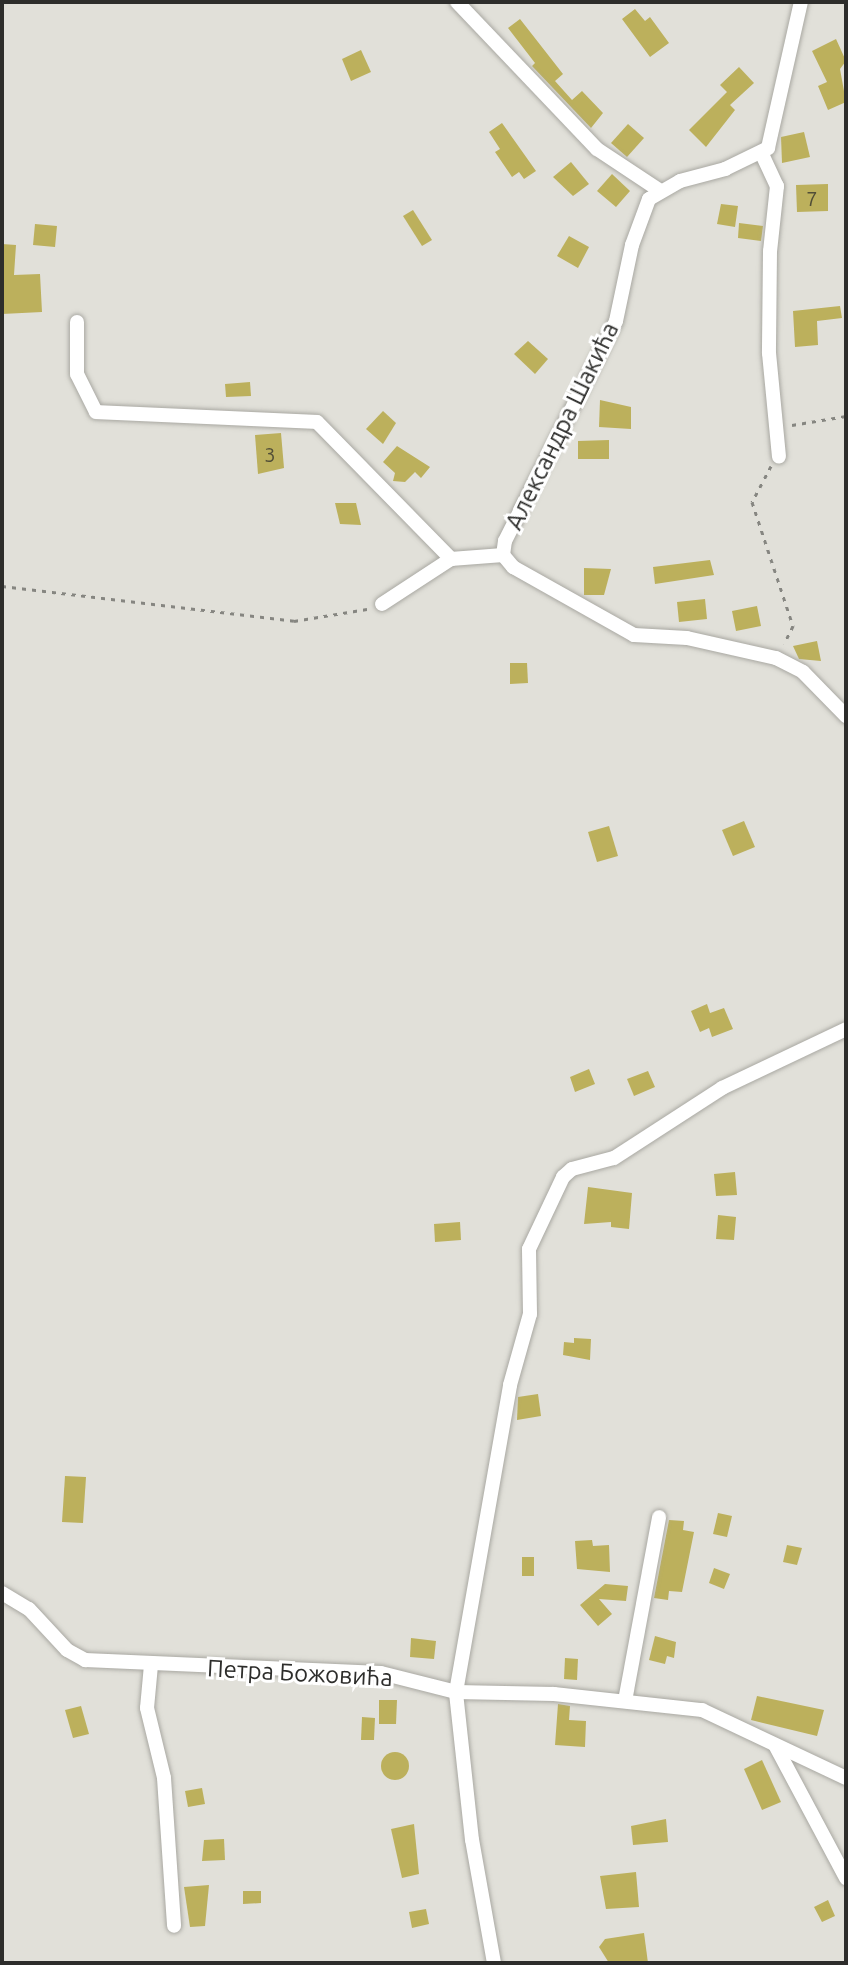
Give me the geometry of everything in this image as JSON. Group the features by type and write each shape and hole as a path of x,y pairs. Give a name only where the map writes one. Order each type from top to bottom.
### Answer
{"street":[{"path":"457,2 597,149 659,190 768,148 801,2"},
{"path":"761,152 777,186 770,251 769,353 779,457"},
{"name":"Александра Шакића","path":"503,555 505,541 616,321 632,245 649,199 659,190"},
{"path":"77,322 77,374 96,412 317,422 451,559"},
{"path":"382,604 451,559 503,555 513,567 634,635 687,638 776,658 803,672 846,716"},
{"path":"494,1963 472,1840 456,1692 510,1385 530,1314 529,1249 563,1177 614,1158 687,1109 766,1064 846,1029"},
{"path":"625,1701 659,1517"},
{"name":"Петра Божовића","path":"2,1593 29,1609 76,1656 108,1664 381,1673 456,1692 625,1701 702,1710 846,1778"},
{"path":"151,1665 147,1708 164,1778 174,1926"},
{"path":"775,1745 846,1878"}],"path":[{"path":"776,428 846,416"},
{"path":"776,658 793,626 752,502 758,483 779,457"},
{"path":"2,586 294,621 349,616 382,604"}],"building":[{"path":"635,9 645,21 650,17 669,43 650,57 622,19"},
{"path":"520,19 563,74 555,81 572,100 582,91 603,113 591,128 532,66 535,63 508,28"},
{"path":"836,39 846,61 840,69 846,102 828,110 818,86 827,82 812,51"},
{"path":"361,50 371,72 351,81 342,59"},
{"path":"739,67 754,83 730,105 735,110 706,147 689,130 727,92 720,85"},
{"path":"502,123 536,171 524,179 519,172 512,177 495,152 500,149 489,132"},
{"path":"628,124 644,138 627,157 611,143"},
{"path":"804,132 810,157 782,163 781,137"},
{"path":"571,162 589,184 573,196 553,177"},
{"path":"612,174 630,191 616,207 597,191"},
{"path":"828,184 828,211 797,212 796,185"},
{"path":"721,204 738,206 735,227 717,224"},
{"path":"413,210 432,240 422,246 403,216"},
{"path":"739,223 763,226 761,241 738,238"},
{"path":"35,224 57,226 55,247 33,245"},
{"path":"569,236 589,247 578,268 557,256"},
{"path":"2,244 16,245 14,275 40,274 42,312 2,314"},
{"path":"840,306 842,318 817,321 818,345 795,347 793,311"},
{"path":"528,341 548,359 535,374 514,354"},
{"path":"250,382 251,396 226,397 225,384"},
{"path":"600,400 631,407 631,429 599,427"},
{"path":"383,411 396,423 383,444 366,429"},
{"path":"281,433 284,468 258,474 255,435"},
{"path":"609,440 609,459 578,459 578,441"},
{"path":"397,446 430,467 421,478 415,472 405,482 393,481 395,473 383,462"},
{"path":"335,503 356,503 361,525 340,524"},
{"path":"710,560 714,575 655,584 653,567"},
{"path":"584,568 611,569 604,595 584,595"},
{"path":"705,599 707,619 679,622 677,602"},
{"path":"757,606 761,626 736,631 732,611"},
{"path":"817,641 821,661 799,659 793,646"},
{"path":"510,663 527,663 528,683 510,684"},
{"path":"744,821 755,847 733,856 722,830"},
{"path":"609,826 618,856 597,862 588,832"},
{"path":"707,1004 710,1013 724,1008 733,1029 712,1037 709,1028 700,1032 691,1011"},
{"path":"589,1069 595,1084 575,1092 570,1077"},
{"path":"648,1071 655,1087 634,1096 627,1079"},
{"path":"735,1172 737,1195 716,1196 714,1174"},
{"path":"588,1187 632,1193 629,1229 611,1227 611,1222 584,1224"},
{"path":"718,1215 736,1217 734,1240 716,1239"},
{"path":"460,1222 461,1240 435,1242 434,1224"},
{"path":"574,1338 591,1339 590,1360 563,1355 564,1342 574,1343"},
{"path":"538,1394 541,1416 517,1420 518,1397"},
{"path":"65,1476 86,1477 83,1523 62,1522"},
{"path":"718,1513 732,1516 727,1537 713,1534"},
{"path":"669,1520 684,1521 683,1530 694,1532 682,1592 669,1591 668,1600 654,1598"},
{"path":"592,1540 593,1546 609,1545 610,1572 577,1569 575,1541"},
{"path":"787,1545 802,1548 797,1565 783,1562"},
{"path":"522,1557 534,1557 534,1576 522,1576"},
{"path":"714,1568 730,1574 724,1589 709,1583"},
{"path":"605,1584 628,1586 626,1601 599,1599 612,1614 598,1626 580,1605"},
{"path":"655,1636 676,1642 674,1658 667,1656 665,1664 649,1660"},
{"path":"411,1638 436,1641 434,1659 410,1657"},
{"path":"565,1658 578,1659 577,1680 564,1679"},
{"path":"757,1696 824,1710 817,1736 751,1720"},
{"path":"379,1700 397,1700 396,1724 379,1724"},
{"path":"558,1704 570,1706 569,1720 586,1721 585,1747 555,1745"},
{"path":"81,1706 89,1734 73,1738 65,1710"},
{"path":"362,1717 375,1718 374,1740 361,1740"},
{"path":"395,1752 405,1756 409,1766 405,1776 395,1780 385,1776 381,1766 385,1756"},
{"path":"762,1760 781,1802 762,1810 744,1769"},
{"path":"202,1788 205,1804 188,1807 185,1791"},
{"path":"666,1819 668,1842 633,1845 631,1826"},
{"path":"414,1824 419,1874 402,1878 391,1829"},
{"path":"224,1839 225,1860 202,1861 204,1840"},
{"path":"636,1872 639,1907 606,1909 600,1876"},
{"path":"209,1885 205,1926 190,1927 184,1887"},
{"path":"243,1891 261,1891 261,1903 243,1904"},
{"path":"828,1900 835,1916 822,1922 814,1907"},
{"path":"426,1909 429,1924 412,1928 409,1912"},
{"path":"644,1933 648,1963 609,1963 599,1947 605,1939"}]}
